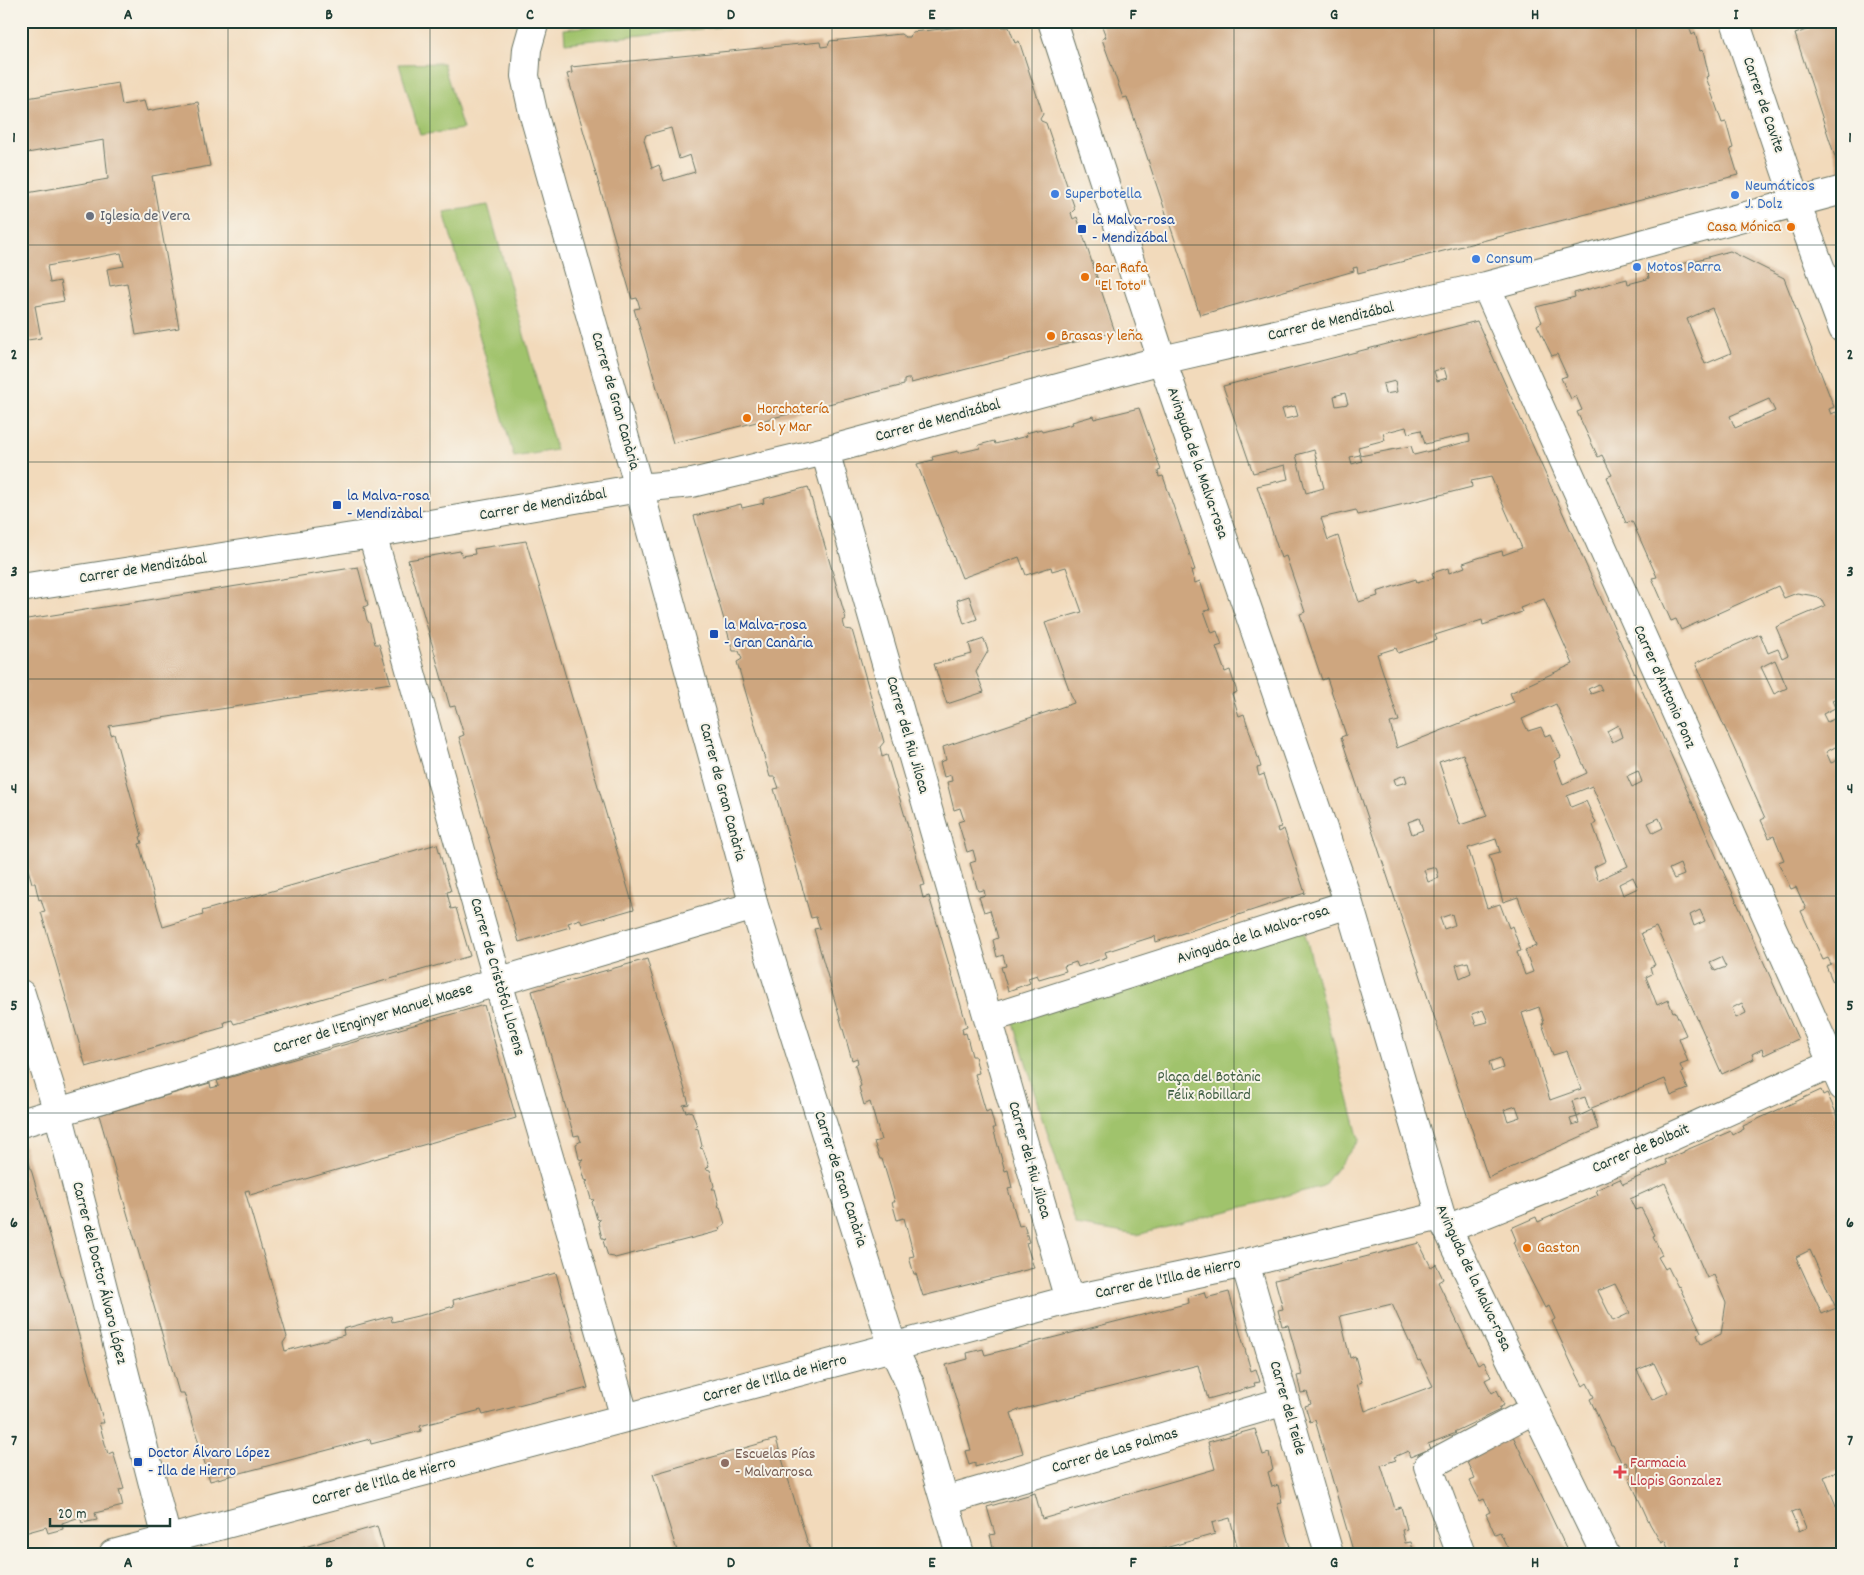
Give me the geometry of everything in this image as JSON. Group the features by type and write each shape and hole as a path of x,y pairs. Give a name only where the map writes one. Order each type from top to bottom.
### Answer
{"street":[{"name":"Carrer de Gran Canària","path":"535,21 527,49 525,76 527,85 754,906 893,1348 910,1384 960,1554"},
{"name":"Avinguda de la Malva-rosa","path":"1052,21 1162,360 1349,904 1444,1222 1605,1554"},
{"name":"Carrer de Cavite","path":"1735,21 1796,202 1843,329"},
{"name":"Carrer de Mendizábal","path":"21,588 372,534 639,488 692,483 825,451 1162,360 1486,286 1843,190"},
{"name":"Carrer d'Antonio Ponz","path":"1486,286 1838,1076"},
{"name":"Carrer del Riu Jiloca","path":"825,451 1069,1300"},
{"name":"Carrer de Cristòfol Llorens","path":"372,534 498,982 625,1418"},
{"name":"Avinguda de la Malva-rosa","path":"988,1019 1349,904"},
{"name":"Carrer de l'Enginyer Manuel Maese","path":"21,1122 754,906"},
{"name":"Carrer del Doctor Álvaro López","path":"21,994 58,1112 168,1546"},
{"name":"Carrer de Bolbait","path":"1444,1222 1624,1158 1838,1076"},
{"name":"Carrer de l'Illa de Hierro","path":"113,1554 168,1546 625,1418 1069,1300 1444,1222"},
{"name":"Carrer del Teide","path":"1245,1263 1329,1554"},
{"name":"Carrer de Las Palmas","path":"945,1501 1285,1401"},
{"path":"1461,1554 1428,1466 1535,1409"}],"green space":[{"path":"639,21 776,21 565,43 564,29"},
{"path":"443,63 463,129 420,135 399,64"},
{"path":"488,205 556,450 514,457 444,212"},
{"name":"Plaça del Botànic Félix Robillard","path":"1303,926 1359,1140 1323,1186 1137,1235 1076,1225 1012,1017"}],"building":[{"path":"1100,21 1687,21 1692,35 1695,33 1700,51 1703,50 1709,76 1706,77 1722,123 1726,122 1733,148 1730,149 1738,175 1358,273 1357,267 1353,268 1354,271 1200,315 1127,97 1123,98 1102,39 1106,37"},
{"path":"1821,21 1843,21 1843,171 1840,172 1795,34 1823,24"},
{"path":"1001,23 1002,27 1009,27 1015,43 1019,41 1043,114 1040,119 1046,123 1075,209 1071,213 1073,219 1077,217 1115,332 911,383 910,379 907,379 904,380 904,385 673,443 634,309 640,308 637,298 632,299 567,74 572,73 571,67 820,42 821,47 828,46 830,41 901,34 905,37 910,37 912,32","holes":["671,128 679,159 690,155 695,172 664,181 659,165 652,168 644,140 646,135"]},
{"name":"Iglesia de Vera","path":"118,83 122,105 144,101 147,111 198,102 210,166 152,176 179,328 136,335 127,283 110,286 107,269 124,266 121,253 47,266 50,283 60,281 64,301 35,306 41,338 21,341 21,194 108,179 104,140 21,154 21,99"},
{"path":"1730,251 1784,278 1834,407 1829,409 1830,412 1831,414 1836,412 1843,429 1843,695 1832,700 1835,708 1823,714 1827,722 1839,717 1843,725 1843,755 1839,745 1826,752 1831,763 1843,758 1843,1005 1826,966 1831,964 1828,958 1823,960 1801,911 1806,909 1796,887 1791,889 1778,862 1784,860 1774,836 1769,838 1761,820 1765,818 1696,663 1760,634 1768,653 1778,649 1782,658 1788,655 1776,627 1825,606 1822,600 1815,596 1797,593 1784,598 1778,586 1681,630 1676,619 1671,621 1652,578 1657,577 1632,521 1626,523 1607,477 1612,475 1602,455 1598,457 1577,412 1582,410 1576,396 1571,399 1561,378 1567,376 1557,354 1552,356 1537,325 1542,322 1536,307 1575,297 1574,293 1627,279 1628,284 1647,279 1649,278 1648,273","holes":["1712,308 1731,353 1705,364 1687,319","1769,399 1775,411 1735,428 1730,416","1775,660 1787,688 1774,694 1761,667"]},
{"path":"1477,321 1798,1039 1764,1055 1762,1049 1752,1054 1754,1059 1722,1074 1656,927 1641,933 1655,965 1650,967 1652,974 1646,977 1657,1005 1668,1000 1686,1035 1679,1038 1688,1062 1680,1065 1683,1072 1681,1073 1688,1089 1671,1096 1665,1079 1589,1109 1585,1097 1572,1101 1577,1117 1592,1110 1598,1129 1488,1178 1341,737 1346,735 1327,678 1322,680 1300,614 1305,612 1286,556 1281,558 1257,486 1288,479 1285,465 1253,473 1223,386","holes":["1444,368 1447,378 1437,381 1434,371","1395,381 1397,392 1385,394 1383,384","1345,393 1348,404 1336,406 1334,396","1295,406 1298,416 1285,419 1282,409","1406,427 1408,433 1421,430 1425,444 1469,434 1470,441 1414,455 1411,446 1360,456 1362,461 1352,464 1350,457 1360,455 1358,447 1385,440 1383,433","1314,450 1324,488 1306,493 1296,455","1491,477 1522,548 1503,555 1502,551 1463,563 1465,567 1449,573 1448,568 1432,573 1434,578 1417,583 1416,579 1377,592 1378,596 1359,602 1338,536 1328,540 1321,518 1356,510 1358,515 1472,487 1471,481","1544,599 1573,664 1510,693 1514,702 1397,748 1390,723 1399,721 1377,654 1396,648 1398,653 1437,640 1435,635 1482,620 1483,625 1522,612 1520,608","1599,684 1602,690 1591,694 1588,689","1556,704 1587,773 1563,784 1554,761 1561,757 1551,734 1545,736 1541,727 1528,731 1522,719","1618,725 1622,737 1612,742 1607,731","1463,754 1487,816 1460,825 1439,762","1638,771 1642,782 1632,787 1627,776","1405,775 1407,782 1396,785 1394,779","1592,786 1628,866 1598,880 1594,867 1606,861 1593,825 1596,823 1586,801 1571,807 1567,796","1419,818 1423,830 1412,834 1408,822","1659,818 1663,828 1653,833 1648,823","1496,839 1500,852 1489,855 1503,902 1518,897 1536,946 1525,950 1533,972 1525,975 1517,952 1521,951 1512,926 1509,928 1500,904 1487,908 1468,848","1680,864 1684,875 1674,879 1669,869","1436,867 1439,878 1428,882 1424,870","1633,877 1638,888 1623,895 1619,884","1700,910 1705,921 1694,926 1690,915","1452,914 1455,925 1444,929 1440,918","1721,957 1726,967 1715,971 1710,962","1468,962 1471,973 1460,978 1456,965","1742,1003 1746,1013 1736,1018 1732,1008","1539,1007 1544,1023 1542,1024 1553,1055 1567,1051 1581,1089 1550,1100 1522,1013","1483,1010 1488,1022 1476,1025 1472,1014","1500,1058 1503,1068 1492,1072 1489,1062","1516,1106 1520,1117 1508,1121 1504,1110","1577,1117 1579,1123 1572,1125 1570,1119"]},
{"path":"1139,408 1161,470 1158,471 1159,477 1163,476 1195,570 1191,571 1195,583 1200,581 1210,610 1204,611 1212,633 1217,631 1222,645 1216,647 1225,672 1230,670 1237,692 1232,694 1239,716 1244,714 1261,767 1257,768 1259,776 1264,774 1281,827 1277,828 1278,832 1284,829 1305,893 1156,942 1155,936 1105,952 1107,957 1078,967 1076,962 1064,966 1066,971 1039,979 1037,975 1028,978 1030,983 1008,991 1001,967 1006,966 1003,955 997,957 993,940 998,938 990,910 984,912 979,897 985,895 984,890 978,891 970,863 976,861 973,850 967,852 958,822 964,820 960,808 954,810 947,782 952,781 951,775 944,777 940,762 946,760 943,747 1074,703 1045,623 1082,612 1066,567 1052,571 1051,567 1026,575 1019,557 962,578 917,464 933,460 932,457 980,448 979,445 994,441 995,444 1027,436 1026,433 1041,429 1042,432 1073,424 1072,422 1093,416 1094,419"},
{"path":"808,487 846,619 843,621 845,629 852,630 884,742 880,747 882,757 887,755 925,885 920,886 923,898 929,896 967,1026 962,1028 963,1034 966,1033 972,1056 975,1056 979,1073 975,1074 986,1112 990,1110 1005,1171 1008,1170 1012,1188 1008,1189 1019,1226 1024,1225 1029,1242 1026,1243 1034,1268 923,1296 909,1257 914,1256 904,1218 897,1220 892,1202 895,1202 882,1159 880,1159 874,1142 881,1140 870,1102 864,1105 855,1065 858,1063 857,1058 852,1060 814,929 820,928 816,917 811,918 774,789 779,788 775,777 770,777 737,662 742,659 739,651 733,651 694,516 741,504 742,508 764,503 763,499"},
{"path":"526,541 634,909 582,924 580,919 568,923 570,927 519,942 459,737 464,735 455,706 450,707 408,560 460,551 462,556 475,554 474,549"},
{"path":"358,567 368,605 364,607 367,620 370,624 375,644 379,644 391,683 109,726 111,735 114,734 142,836 140,837 142,843 139,844 163,927 203,915 202,911 437,844 451,891 447,892 451,909 456,908 470,956 234,1024 232,1020 224,1022 225,1027 86,1067 41,912 45,911 41,899 39,900 35,883 32,883 21,845 21,620"},
{"path":"969,596 977,619 964,624 957,600"},
{"path":"984,639 988,651 976,672 984,692 947,704 934,664 972,654 969,644"},
{"path":"647,959 689,1104 683,1105 686,1112 692,1112 697,1126 695,1128 698,1129 702,1146 700,1148 703,1149 709,1166 706,1169 710,1170 714,1186 712,1189 715,1189 718,1207 720,1207 725,1224 719,1228 720,1231 615,1258 608,1256 603,1241 606,1239 602,1238 598,1222 600,1220 597,1219 592,1202 594,1200 591,1199 586,1182 588,1181 585,1180 580,1162 583,1160 579,1159 576,1144 581,1141 579,1135 574,1136 532,991"},
{"path":"484,1005 516,1118 250,1195 249,1190 245,1191 287,1337 283,1343 285,1351 344,1335 343,1329 391,1316 392,1322 422,1315 454,1306 453,1300 556,1273 588,1388 483,1415 481,1410 420,1426 421,1431 371,1444 370,1439 210,1481 184,1393 179,1393 99,1115 210,1083 211,1088 219,1086 217,1081"},
{"path":"1821,1090 1823,1095 1827,1093 1843,1128 1843,1469 1824,1477 1843,1522 1843,1554 1666,1554 1669,1551 1665,1541 1661,1543 1650,1524 1629,1478 1632,1476 1626,1462 1622,1464 1613,1445 1611,1445 1590,1399 1594,1397 1587,1383 1583,1386 1573,1367 1552,1321 1555,1319 1549,1306 1545,1308 1513,1242 1516,1240 1511,1228 1536,1217 1538,1222 1598,1195 1596,1190 1620,1179 1623,1184 1667,1164 1665,1160 1684,1151 1731,1131 1733,1135 1744,1129 1743,1126","holes":["1665,1183 1707,1278 1714,1275 1726,1303 1721,1334 1701,1344 1697,1335 1701,1332 1679,1286 1668,1267 1665,1269 1658,1257 1662,1255 1653,1236 1655,1235 1641,1208 1635,1210 1630,1199","1810,1250 1836,1308 1822,1314 1796,1257","1615,1284 1630,1313 1613,1321 1598,1291","1654,1363 1668,1392 1652,1400 1637,1370","1799,1510 1806,1528 1799,1531 1791,1513"]},
{"path":"22,1138 104,1423 99,1423 108,1454 113,1452 124,1489 119,1490 123,1506 95,1513 97,1520 82,1523 80,1517 62,1523 63,1529 48,1533 46,1527 21,1534"},
{"path":"1419,1243 1431,1267 1436,1264 1443,1279 1438,1282 1478,1365 1484,1362 1491,1377 1485,1380 1492,1393 1497,1390 1504,1405 1499,1408 1500,1410 1454,1432 1456,1433 1428,1444 1430,1449 1410,1457 1408,1451 1394,1457 1396,1460 1381,1465 1395,1509 1401,1507 1407,1529 1402,1530 1405,1543 1411,1542 1414,1554 1354,1554 1315,1420 1310,1422 1305,1406 1311,1404 1307,1392 1301,1393 1297,1376 1302,1375 1288,1325 1282,1326 1278,1310 1283,1309 1275,1280","holes":["1392,1304 1418,1361 1420,1360 1433,1386 1365,1411 1357,1384 1362,1382 1355,1356 1350,1358 1340,1316"]},
{"path":"1204,1292 1206,1298 1229,1292 1251,1371 1256,1369 1260,1382 1254,1383 1255,1386 1208,1399 1198,1365 1019,1410 1011,1413 1023,1453 975,1467 975,1463 969,1465 965,1451 971,1450 946,1365 968,1359 967,1353 983,1349 985,1355 1189,1303 1188,1297"},
{"path":"1255,1429 1263,1455 1269,1453 1273,1470 1268,1472 1272,1487 1278,1485 1282,1502 1277,1503 1292,1554 1239,1554 1230,1518 1212,1523 1215,1534 1144,1554 1001,1554 1000,1550 994,1551 990,1535 995,1534 987,1507 1035,1493 1042,1519 1215,1469 1208,1442"},
{"path":"1512,1434 1569,1554 1513,1554 1512,1551 1510,1553 1500,1532 1495,1534 1486,1514 1490,1512 1484,1499 1480,1501 1470,1481 1475,1479 1464,1456"},
{"path":"776,1439 811,1554 678,1554 653,1474"},
{"path":"377,1526 385,1554 284,1554 284,1553"}],"place":[{"name":"Superbotella","path":"1055,194"},
{"name":"Neumáticos J. Dolz","path":"1735,195"},
{"name":"Iglesia de Vera","path":"90,216"},
{"name":"Casa Mónica","path":"1791,227"},
{"name":"la Malva-rosa - Mendizábal","path":"1082,229"},
{"name":"Consum","path":"1476,259"},
{"name":"Motos Parra","path":"1637,267"},
{"name":"Bar Rafa \"El Toto\"","path":"1085,277"},
{"name":"Brasas y leña","path":"1051,336"},
{"name":"Horchatería Sol y Mar","path":"747,418"},
{"name":"la Malva-rosa - Mendizàbal","path":"337,505"},
{"name":"la Malva-rosa - Gran Canària","path":"714,634"},
{"name":"Gaston","path":"1527,1248"},
{"name":"Doctor Álvaro López - Illa de Hierro","path":"138,1462"},
{"name":"Escuelas Pías - Malvarrosa","path":"725,1463"},
{"name":"Farmacia Llopis Gonzalez","path":"1620,1472"}]}
